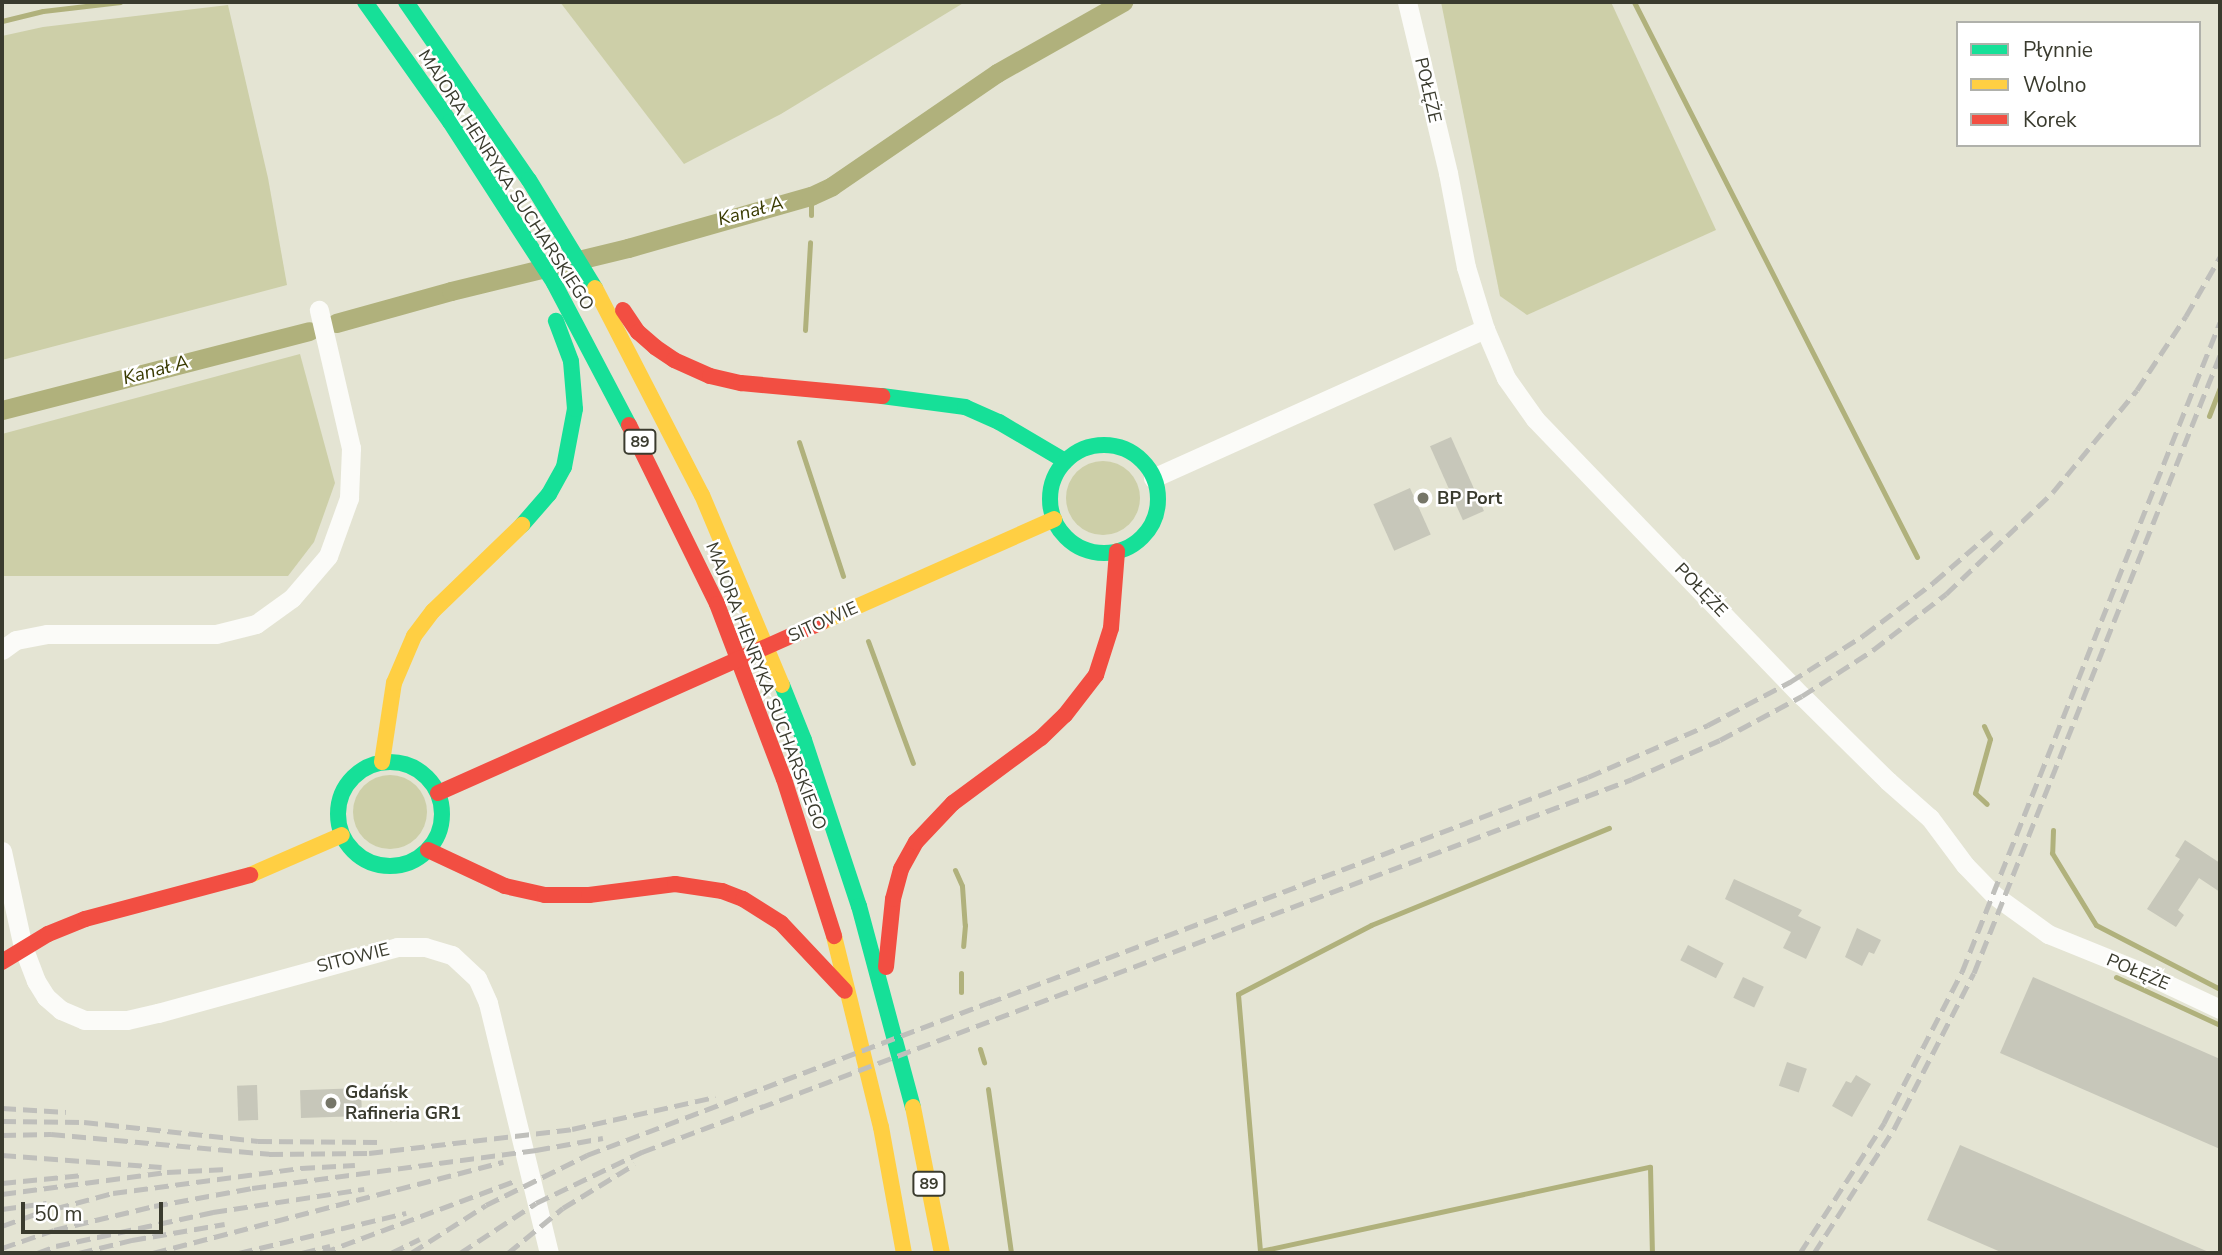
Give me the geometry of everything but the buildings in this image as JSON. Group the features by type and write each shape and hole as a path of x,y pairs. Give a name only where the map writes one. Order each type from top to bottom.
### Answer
{"main road":[{"name":"MAJORA HENRYKA SUCHARSKIEGO","path":"365,2 554,284 657,475 717,604 807,843 881,1127 904,1253"},
{"name":"MAJORA HENRYKA SUCHARSKIEGO","path":"406,2 529,180 591,280 702,495 746,593 786,690 852,882 915,1114 942,1253"},
{"path":"591,280 605,285 638,332 655,347 690,369 733,382 926,400 965,407 999,422 1065,461"},
{"path":"382,762 394,683 414,636 433,611 525,522 549,494 564,467 575,409 575,386 571,361 552,309 554,284"},
{"path":"1107,445 1140,458 1153,478 1157,503 1149,528 1140,539 1117,551 1092,551 1079,547 1060,531 1054,519 1050,495 1057,471 1065,461 1084,448 1107,445"},
{"name":"SITOWIE","path":"438,793 1054,519"},
{"path":"880,980 888,962 888,925 893,899 901,869 916,842 953,803 1041,738 1065,715 1096,675 1105,654 1111,628 1117,551"},
{"path":"382,762 409,765 421,771 438,793 442,805 441,829 428,850 406,864 381,866 365,860 351,850 342,835 338,808 341,795 357,774 382,762"},
{"path":"2,962 23,947 85,919 254,874 342,835"},
{"path":"428,850 505,886 545,895 589,895 675,884 722,891 743,899 781,923 848,995"}],"street":[{"name":"POŁĘŻE","path":"1407,2 1448,173 1466,267 1485,328 1506,378 1535,419 1802,696 1888,781 1930,818 1977,879 2025,920 2048,934 2137,970 2220,1009"},
{"path":"2,650 16,640 47,634 216,634 256,624 292,598 328,556 349,498 351,448 319,310"},
{"path":"1153,478 1485,328"},
{"name":"SITOWIE","path":"2,851 23,947 36,981 46,997 61,1010 84,1020 108,1022 158,1013 387,949 425,947 452,955 477,978 488,1003 549,1253"}],"green space":[{"path":"560,2 965,2 781,114 684,164"},
{"path":"1441,2 1611,2 1716,230 1527,315 1500,296"},
{"path":"228,5 268,178 287,285 2,360 2,36 43,27"},
{"path":"300,354 335,483 314,542 288,576 2,576 2,434"},
{"path":"1103,461 1117,464 1129,472 1137,484 1140,498 1137,512 1129,524 1117,532 1103,535 1089,532 1077,524 1069,512 1066,498 1069,484 1077,472 1089,464"},
{"path":"383,775 397,775 411,781 421,791 427,812 421,833 411,843 397,849 383,849 369,843 359,833 353,819 353,805 359,791 369,781"}],"waterway":[{"path":"2,21 43,11 120,2"},
{"name":"Kanał A","path":"336,323 451,291 628,248 811,196 832,186 997,73 1123,2"},
{"path":"1634,2 1917,557"},
{"path":"811,196 811,215"},
{"path":"805,330 810,242"},
{"name":"Kanał A","path":"2,410 309,331"},
{"path":"2209,416 2220,387"},
{"path":"799,442 843,576"},
{"path":"868,641 913,763"},
{"path":"1984,726 1990,739 1975,793 1987,804"},
{"path":"1260,1251 1238,994 1371,925 1609,828"},
{"path":"2053,830 2052,853 2096,925 2220,989"},
{"path":"955,870 962,886 965,925 963,946"},
{"path":"961,973 961,992"},
{"path":"2116,977 2220,1025"},
{"path":"980,1049 984,1062"},
{"path":"988,1089 1011,1253"},
{"path":"1261,1253 1260,1251 1650,1167 1652,1253"}],"railway":[{"path":"460,1253 536,1203 642,1152 1632,779 1720,740 1802,696 1873,650 1946,594 2053,492 2137,390 2186,316 2220,257"},
{"path":"1800,1253 1884,1123 1962,972 2220,322"},
{"path":"1814,1253 1894,1129 1974,973 2220,355"},
{"path":"988,1003 1588,777 1708,725 1790,682 1864,635 1934,582 1992,532"},
{"path":"411,1253 486,1205 587,1155 996,1000"},
{"path":"2,1135 51,1134 269,1154 369,1153 572,1129 715,1097"},
{"path":"2,1108 66,1112"},
{"path":"2,1121 84,1122 258,1141 380,1142"},
{"path":"2,1248 54,1230 154,1206 252,1188 536,1150 603,1138"},
{"path":"2,1155 162,1167"},
{"path":"153,1253 503,1162"},
{"path":"508,1253 563,1208 635,1164"},
{"path":"2,1226 113,1193 301,1168 355,1165"},
{"path":"2,1194 167,1172 227,1169"},
{"path":"2,1183 83,1175"},
{"path":"322,1253 515,1181"},
{"path":"37,1253 56,1246 213,1212 364,1189"},
{"path":"2,1209 47,1203"},
{"path":"239,1253 406,1213"},
{"path":"79,1253 132,1240 225,1224"},
{"path":"391,1253 420,1239"},
{"path":"302,1253 330,1246"}],"traffic: fast":[{"path":"365,2 450,122 554,283 629,425"},
{"path":"406,2 529,180 595,288"},
{"path":"522,525 549,494 564,467 575,409 571,361 556,321"},
{"path":"882,396 965,407 999,422 1065,461"},
{"path":"1104,445 1125,449 1142,461 1154,478 1158,499 1154,520 1142,537 1125,549 1104,553 1083,549 1066,537 1054,520 1050,499 1054,478 1066,461 1083,449 1104,445"},
{"path":"782,685 804,740 859,906 913,1107"},
{"path":"390,762 410,766 427,777 438,794 442,814 438,834 427,851 410,862 390,866 370,862 353,851 342,834 338,814 342,794 353,777 370,766 390,762"}],"traffic: slow":[{"path":"595,288 702,495 782,685"},
{"path":"822,622 1054,519"},
{"path":"382,762 394,683 414,636 433,611 522,525"},
{"path":"250,875 342,835"},
{"path":"834,936 881,1127 904,1253"},
{"path":"913,1107 942,1253"}],"traffic: jam":[{"path":"623,310 638,332 655,347 674,360 710,376 741,383 882,396"},
{"path":"629,425 717,604 784,779 834,936"},
{"path":"886,967 893,899 901,869 916,842 953,803 1041,738 1065,715 1096,675 1111,628 1117,551"},
{"path":"438,793 822,622"},
{"path":"428,850 505,886 545,895 589,895 675,884 722,891 743,899 781,923 845,991"},
{"path":"2,962 48,934 85,919 250,875"}],"place":[{"name":"BP Port","path":"1423,498"},
{"name":"Gdańsk Rafineria GR1","path":"331,1103"}]}
